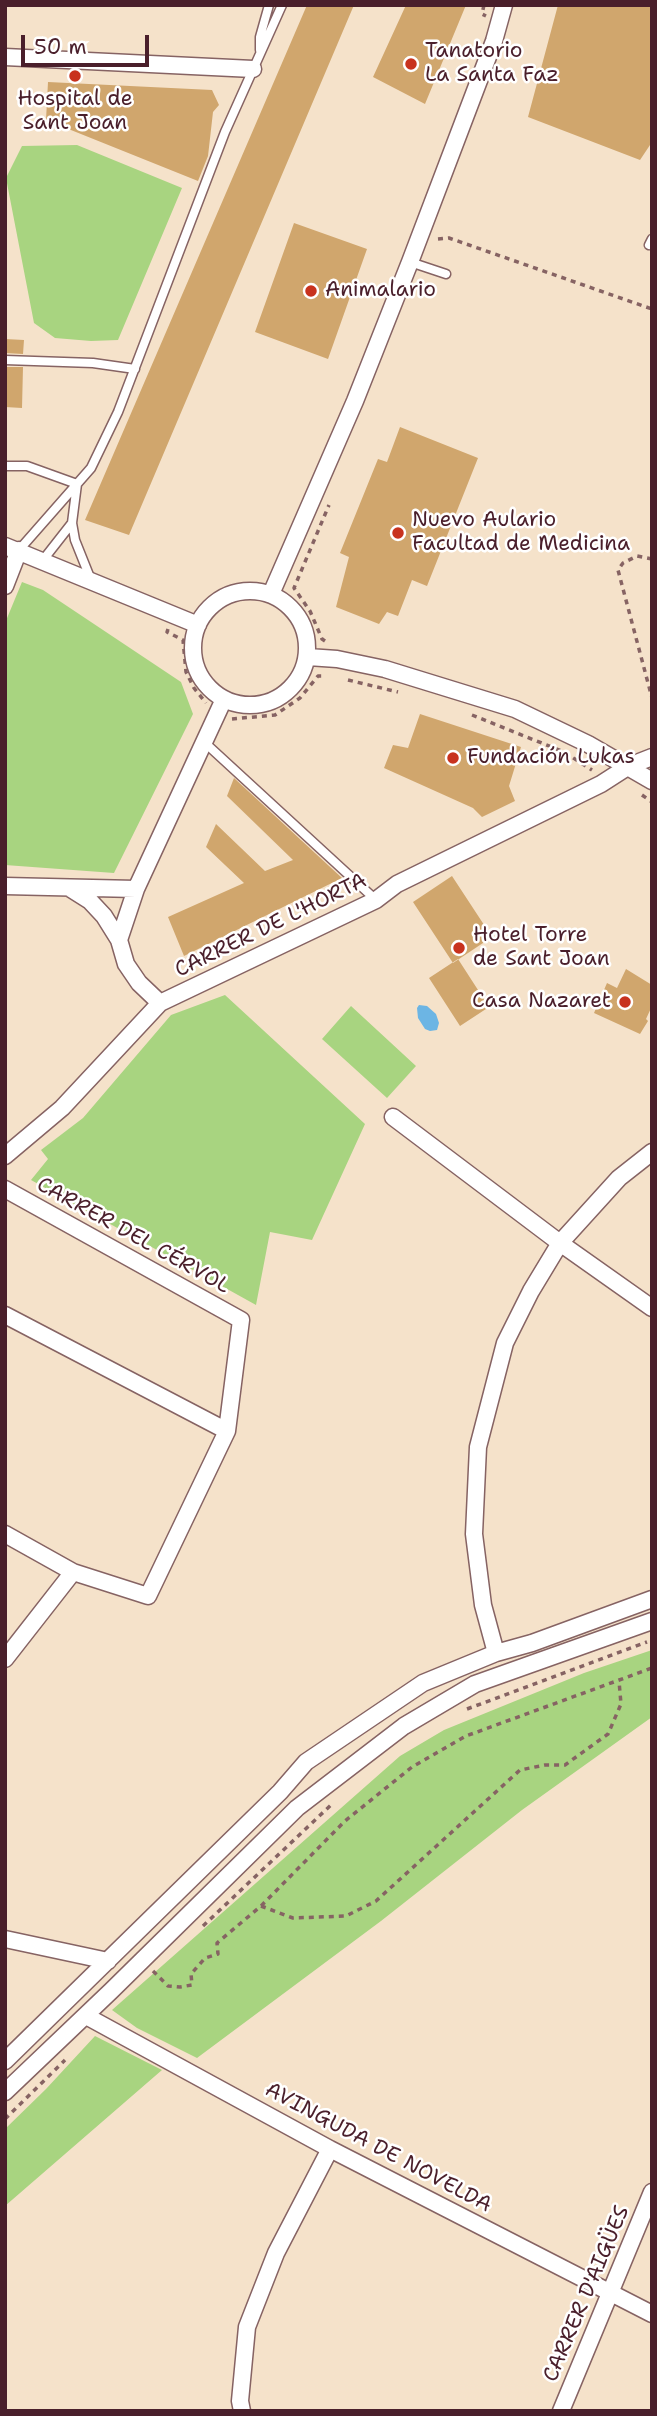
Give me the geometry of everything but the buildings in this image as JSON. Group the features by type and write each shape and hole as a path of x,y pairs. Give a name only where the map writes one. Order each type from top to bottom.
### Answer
{"street":[{"path":"271,594 355,401 424,226 502,13 512,5"},
{"path":"5,57 253,69"},
{"path":"6,582 12,548 198,625"},
{"path":"251,590 271,594 295,611 303,625 308,640 302,675 290,690 274,701 242,705 224,699 211,690 200,676 194,660 193,642 198,625 206,610 219,599 234,592 251,590"},
{"path":"307,657 337,659 385,669 515,709 589,744 652,781"},
{"path":"119,940 136,889 224,699"},
{"name":"CARRER DE L'HORTA","path":"5,1156 62,1108 160,1003 376,900 397,884 601,784 629,766 652,757"},
{"path":"5,886 136,889"},
{"path":"71,889 90,901 104,916 119,940 126,964 139,983 160,1003"},
{"path":"393,1117 560,1243 652,1308"},
{"path":"496,1653 486,1617 474,1534 478,1447 505,1343 531,1291 560,1243 620,1178 652,1152"},
{"name":"CARRER DEL CÉRVOL","path":"5,1189 241,1320 227,1431"},
{"path":"5,1315 227,1431 148,1597 73,1572 5,1534"},
{"path":"5,1659 73,1572"},
{"path":"5,2061 280,1791 306,1762 423,1683 496,1653 532,1643 652,1599"},
{"path":"5,2092 297,1808 404,1727 475,1684 652,1622"},
{"path":"5,1939 108,1961"},
{"name":"AVINGUDA DE NOVELDA","path":"86,2016 331,2148 652,2314"},
{"path":"242,2411 240,2401 247,2327 276,2253 331,2148"},
{"name":"CARRER D'AIGÜES","path":"561,2411 652,2192"}],"lane":[{"path":"261,53 260,37 270,5"},
{"path":"12,548 91,468 118,412 225,132 282,5"},
{"path":"410,262 446,274"},
{"path":"5,360 93,363 135,369"},
{"path":"5,466 27,466 78,484"},
{"path":"78,484 72,523 75,540 91,580"},
{"path":"43,560 72,523"},
{"path":"203,741 376,900"}],"path":[{"path":"424,226 438,239 449,238 652,309"},
{"path":"426,268 438,239"},
{"path":"173,614 167,632 183,640 186,672 207,704 205,721 211,725 225,730 233,718 275,715 300,698 318,676 334,676 340,648 322,639 310,611 293,588 330,504"},
{"path":"652,559 637,556 623,563 618,570 652,698"},
{"path":"346,679 409,695"},
{"path":"468,713 564,752 595,772 601,784"},
{"path":"635,790 652,802"},
{"path":"462,1712 652,1640"},
{"path":"152,1970 168,1986 192,1985 191,1974 205,1958 218,1954 218,1943 261,1906 345,1821 412,1767 466,1736 652,1668"},
{"path":"261,1906 293,1918 346,1916 376,1901 520,1770 545,1765 565,1765 608,1734 621,1704 619,1681"},
{"path":"199,1929 341,1796"},
{"path":"146,1976 161,1962"},
{"path":"5,2119 71,2054"}],"green space":[{"path":"77,145 182,188 118,340 55,338 34,323 6,178 22,146"},
{"path":"22,582 43,590 181,682 193,714 114,873 5,865 5,623"},
{"path":"225,995 365,1124 312,1240 270,1232 256,1305 31,1180 48,1159 41,1150 83,1118 171,1015"},
{"path":"351,1006 416,1066 387,1098 322,1039"},
{"path":"652,1650 652,1717 522,1810 381,1921 197,2058 137,2028 112,2010 400,1756 444,1730 584,1673"},
{"path":"95,2036 162,2070 5,2206 5,2129"}],"water":[{"path":"419,1005 427,1006 436,1014 439,1023 437,1030 425,1029 418,1018"}],"place":[{"name":"Tanatorio La Santa Faz","path":"411,64"},
{"name":"Hospital de Sant Joan","path":"75,76"},
{"name":"Animalario","path":"311,291"},
{"name":"Nuevo Aulario Facultad de Medicina","path":"398,533"},
{"name":"Fundación Lukas","path":"453,758"},
{"name":"Hotel Torre de Sant Joan","path":"459,948"},
{"name":"Casa Nazaret","path":"625,1002"}]}
